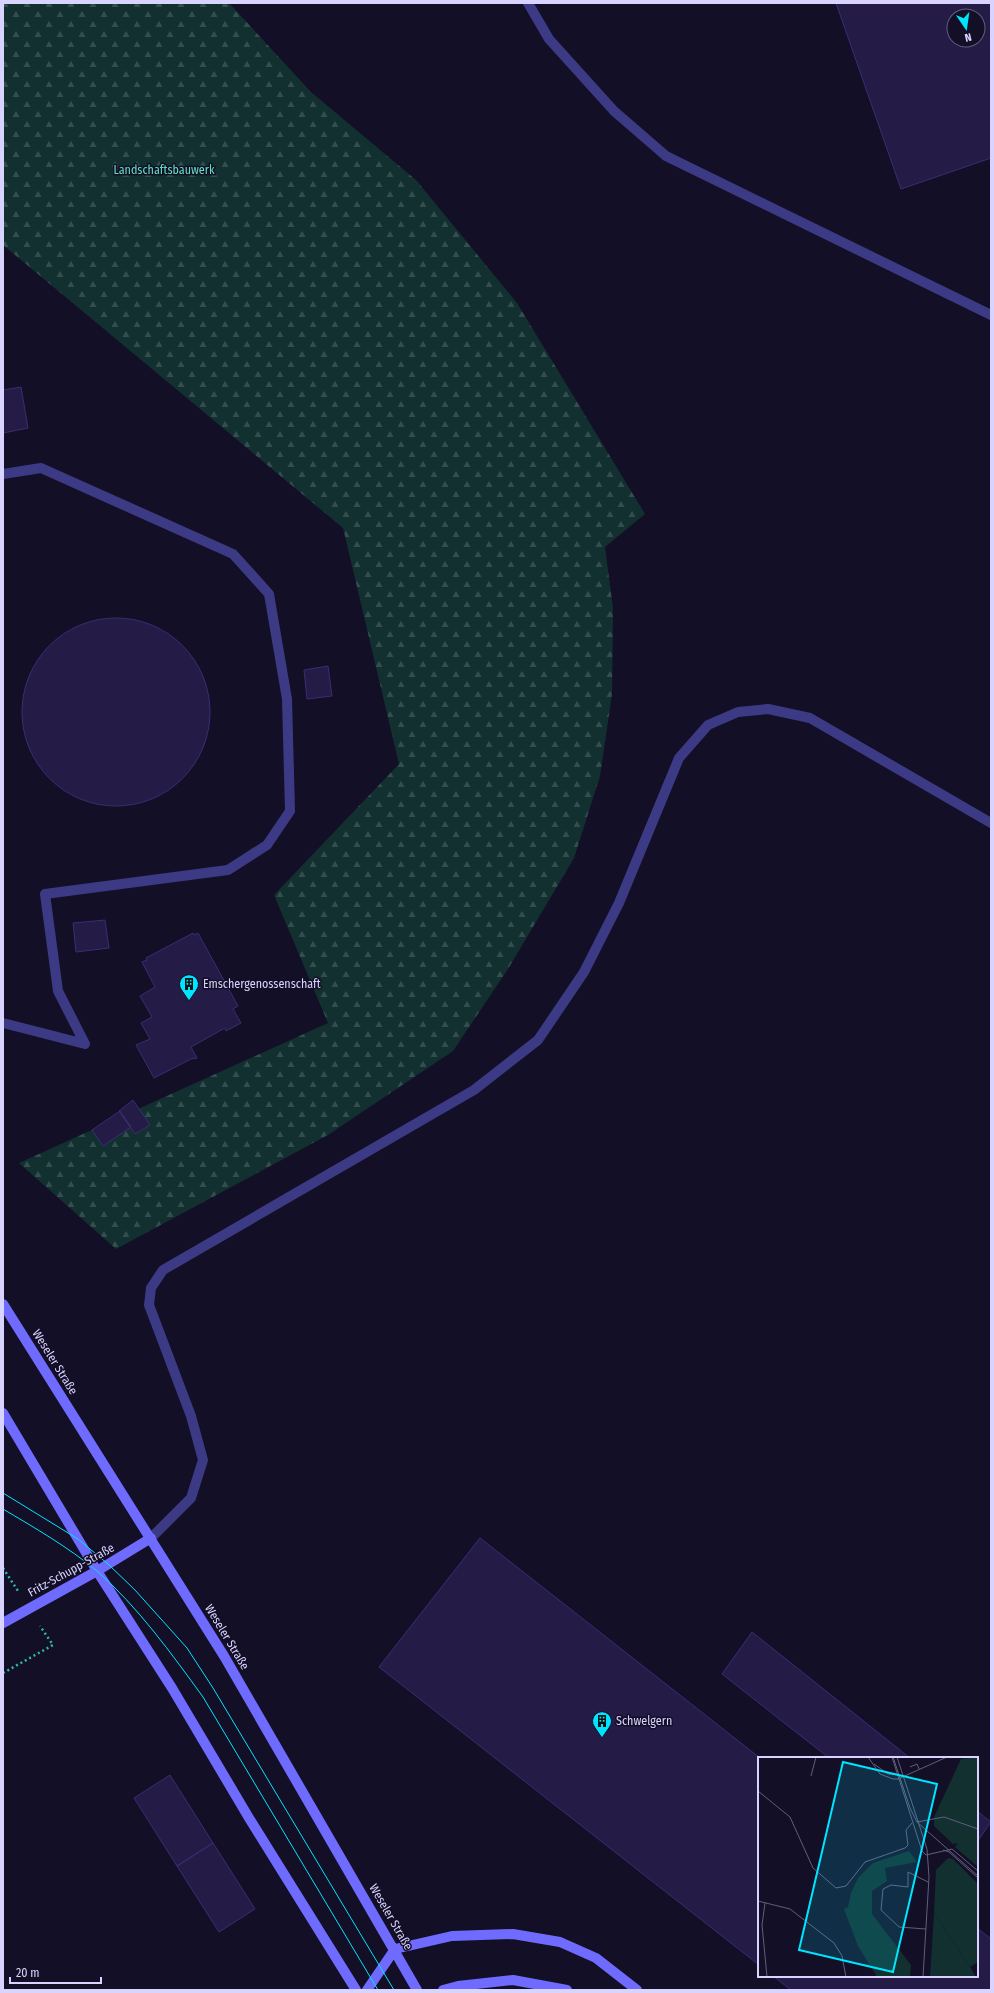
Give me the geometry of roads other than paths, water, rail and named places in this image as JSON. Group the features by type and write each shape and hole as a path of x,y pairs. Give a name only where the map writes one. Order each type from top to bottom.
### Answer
{"main road":[{"name":"Weseler Straße","path":"3,1304 224,1656 395,1949 417,1990"},
{"path":"3,1414 97,1571 172,1688 249,1818 356,1990"},
{"name":"Fritz-Schupp-Straße","path":"3,1623 97,1571 151,1538"},
{"path":"367,1990 395,1949 452,1936 513,1934 560,1942 596,1958 637,1990"},
{"path":"443,1990 458,1986 513,1980 567,1990"}],"lane":[{"path":"528,3 549,39 614,111 666,156 991,315"},
{"path":"3,474 41,468 233,554 269,594 287,699 290,811 267,845 228,870 45,894 58,991 85,1044 3,1023"},
{"path":"151,1538 191,1498 203,1460 191,1416 149,1306 151,1288 163,1270 474,1090 538,1040 584,972 616,910 679,758 708,725 738,712 768,709 810,718 991,823"}],"tram line":[{"path":"3,1493 78,1539 108,1564 135,1590 187,1648 213,1688 394,1990"},
{"path":"3,1509 63,1546 97,1571 140,1615 166,1647 203,1697 378,1990"}],"place":[{"name":"Emschergenossenschaft","path":"189,1001"},
{"name":"Schwelgern","path":"602,1738"}],"park label":[{"name":"Landschaftsbauwerk","path":"164,170"}]}
